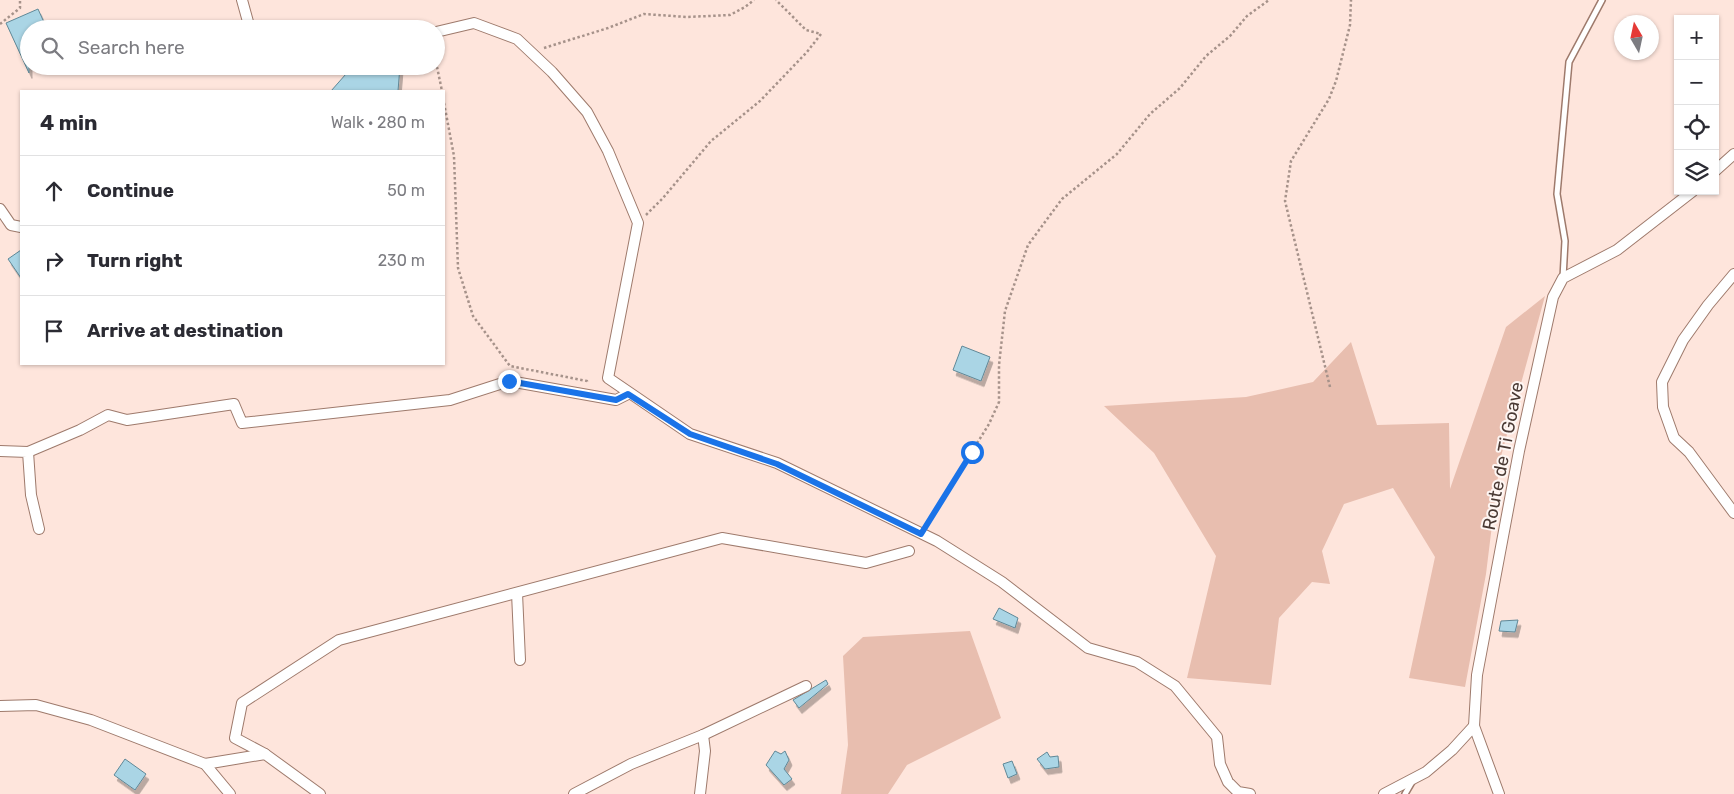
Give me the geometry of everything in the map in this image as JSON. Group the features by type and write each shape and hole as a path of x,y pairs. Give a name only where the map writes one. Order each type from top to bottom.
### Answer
{"street":[{"path":"242,0 248,20"},
{"path":"445,30 474,23 517,39 552,72 587,112 612,160 638,223 608,378 628,394 690,434 777,464 921,534 1002,582 1088,648 1137,662 1175,686 1217,737 1220,764 1228,782 1238,792 1250,794"},
{"path":"1719,167 1734,154"},
{"path":"1563,278 1617,250 1687,195"},
{"path":"0,209 11,225 20,227"},
{"path":"1734,274 1708,305 1683,340 1662,382 1663,407 1674,438 1689,452 1734,513"},
{"name":"Route de Ti Goave","path":"1499,794 1474,726 1477,675 1519,451 1553,297 1563,278"},
{"path":"0,451 28,452 80,430 108,415 127,420 234,404 242,423 450,400 509,381 616,400 628,394"},
{"path":"28,452 31,495 38,529"},
{"path":"320,794 265,754 235,738 242,703 339,640 722,538 866,562 909,551"},
{"path":"517,593 520,660"},
{"path":"574,794 631,764 703,736 806,686"},
{"path":"0,706 36,705 91,720 205,764 230,794"},
{"path":"1384,794 1426,772 1452,750 1474,726"},
{"path":"700,794 705,751 703,736"},
{"path":"205,764 265,754"}],"lane":[{"path":"1563,278 1566,241 1557,194 1570,62 1602,0"},
{"path":"1405,794 1414,779"}],"path":[{"path":"0,24 20,8 20,0"},
{"path":"530,52 608,28 644,14 687,17 730,15 746,8 754,0"},
{"path":"638,223 663,198 712,141 767,94 821,34 806,30 776,0"},
{"path":"921,534 989,424 999,402 999,365 1005,312 1028,245 1062,199 1117,154 1150,114 1180,88 1206,56 1230,36 1247,16 1269,0"},
{"path":"1330,387 1285,202 1291,161 1329,99 1336,81 1350,25 1351,0"},
{"path":"439,75 442,90"},
{"path":"445,108 454,156 458,268 473,316 510,366 587,381 585,395"}],"shaded area":[{"path":"1545,296 1500,460 1486,574 1465,687 1409,678 1435,557 1393,488 1344,504 1322,551 1330,584 1312,582 1279,618 1271,685 1187,678 1216,556 1154,453 1104,406 1246,397 1313,382 1351,342 1377,425 1449,423 1450,489 1506,327"},
{"path":"970,631 1001,718 907,765 888,794 841,794 848,745 843,656 863,637"}],"building":[{"path":"38,9 43,20 20,20 20,53 6,23"},
{"path":"345,75 399,75 398,90 332,90"},
{"path":"20,251 20,277 8,259"},
{"path":"962,346 990,357 981,381 953,370"},
{"path":"999,608 1018,618 1015,628 993,619"},
{"path":"1518,620 1515,632 1499,631 1501,621"},
{"path":"826,680 828,684 799,708 793,700"},
{"path":"775,751 781,754 785,751 789,760 784,769 792,779 784,785 766,765"},
{"path":"1047,752 1050,757 1058,756 1059,767 1045,769 1037,759"},
{"path":"125,759 146,774 135,790 114,775"},
{"path":"1012,761 1017,774 1008,778 1003,764"}],"route":[{"path":"509,381 616,400 628,394 690,434 777,464 921,534 972,452"}]}
